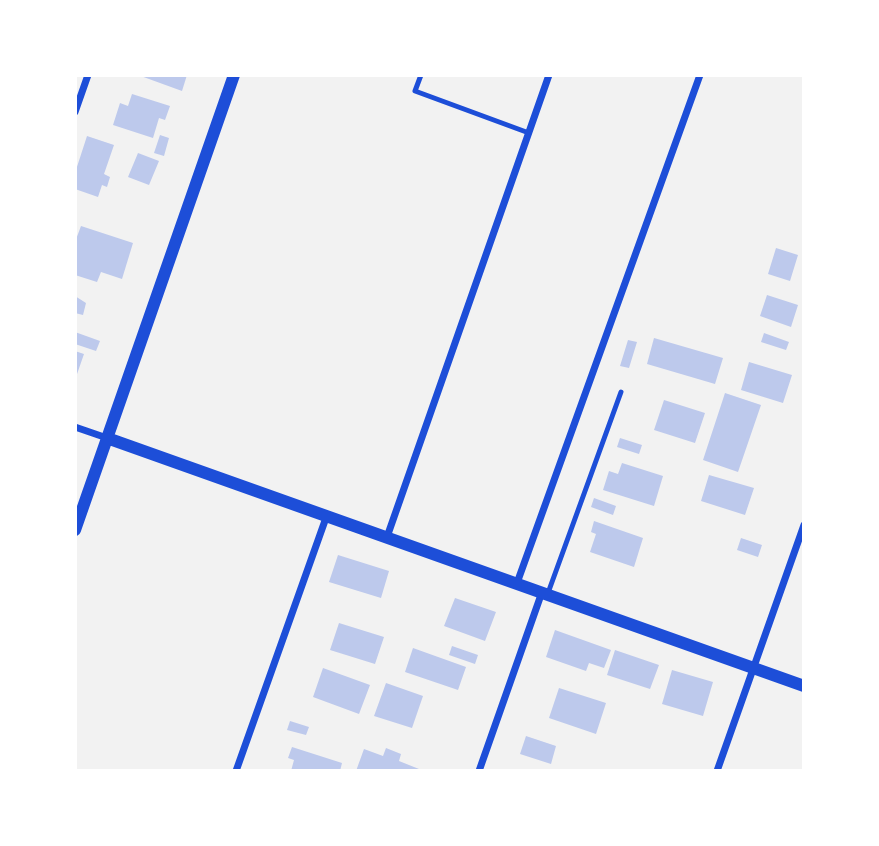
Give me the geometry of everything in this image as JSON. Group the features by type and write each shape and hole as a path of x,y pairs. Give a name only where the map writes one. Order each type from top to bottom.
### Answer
{"street":[{"path":"75,112 88,75"},
{"path":"75,530 234,75"},
{"path":"387,537 549,75"},
{"path":"517,583 700,75"},
{"path":"75,427 804,686"},
{"path":"236,771 327,515"},
{"path":"717,771 804,525"},
{"path":"479,771 545,593"}],"lane":[{"path":"421,75 415,91 529,133"},
{"path":"545,593 621,392"}],"building":[{"path":"138,75 187,75 182,91"},
{"path":"132,94 170,106 165,120 159,118 153,138 113,125 120,103 128,106"},
{"path":"160,135 169,138 164,156 154,153"},
{"path":"87,136 114,145 104,174 110,177 107,187 102,185 98,197 75,189 75,173"},
{"path":"138,153 159,161 149,185 128,177"},
{"path":"81,226 133,243 122,279 101,272 97,282 75,275 75,242"},
{"path":"776,248 798,255 790,281 768,274"},
{"path":"767,295 798,305 791,327 760,316"},
{"path":"75,296 86,303 83,315 75,313"},
{"path":"75,332 100,341 96,351 75,344"},
{"path":"764,333 789,342 786,350 761,342"},
{"path":"654,338 723,358 715,384 647,364"},
{"path":"628,340 637,342 629,368 620,366"},
{"path":"75,351 84,354 76,377 75,377"},
{"path":"749,362 792,375 783,403 741,390"},
{"path":"725,393 761,405 738,472 703,460"},
{"path":"664,400 705,413 695,443 654,430"},
{"path":"620,438 642,445 639,454 617,447"},
{"path":"622,463 663,476 654,506 603,490 609,471 618,474"},
{"path":"709,475 754,488 745,515 701,501"},
{"path":"594,498 616,506 613,515 591,507"},
{"path":"594,521 643,538 634,567 590,552 596,534 591,532"},
{"path":"741,538 762,545 758,557 737,550"},
{"path":"338,555 389,571 381,598 329,582"},
{"path":"455,598 496,612 485,641 444,626"},
{"path":"339,623 384,637 375,664 330,650"},
{"path":"555,630 611,650 604,668 589,663 586,671 546,657"},
{"path":"452,646 478,655 475,664 449,655"},
{"path":"413,648 466,667 458,690 405,672"},
{"path":"615,650 659,665 650,689 607,675"},
{"path":"323,668 370,685 359,714 313,697"},
{"path":"672,670 713,682 703,716 662,704"},
{"path":"386,683 423,696 412,728 374,716"},
{"path":"559,688 606,703 596,734 549,718"},
{"path":"290,721 309,727 306,735 287,730"},
{"path":"526,736 556,746 551,764 520,754"},
{"path":"292,747 342,763 340,771 291,771 294,760 288,758"},
{"path":"386,748 401,754 399,761 424,771 356,771 364,749 383,756"}]}
